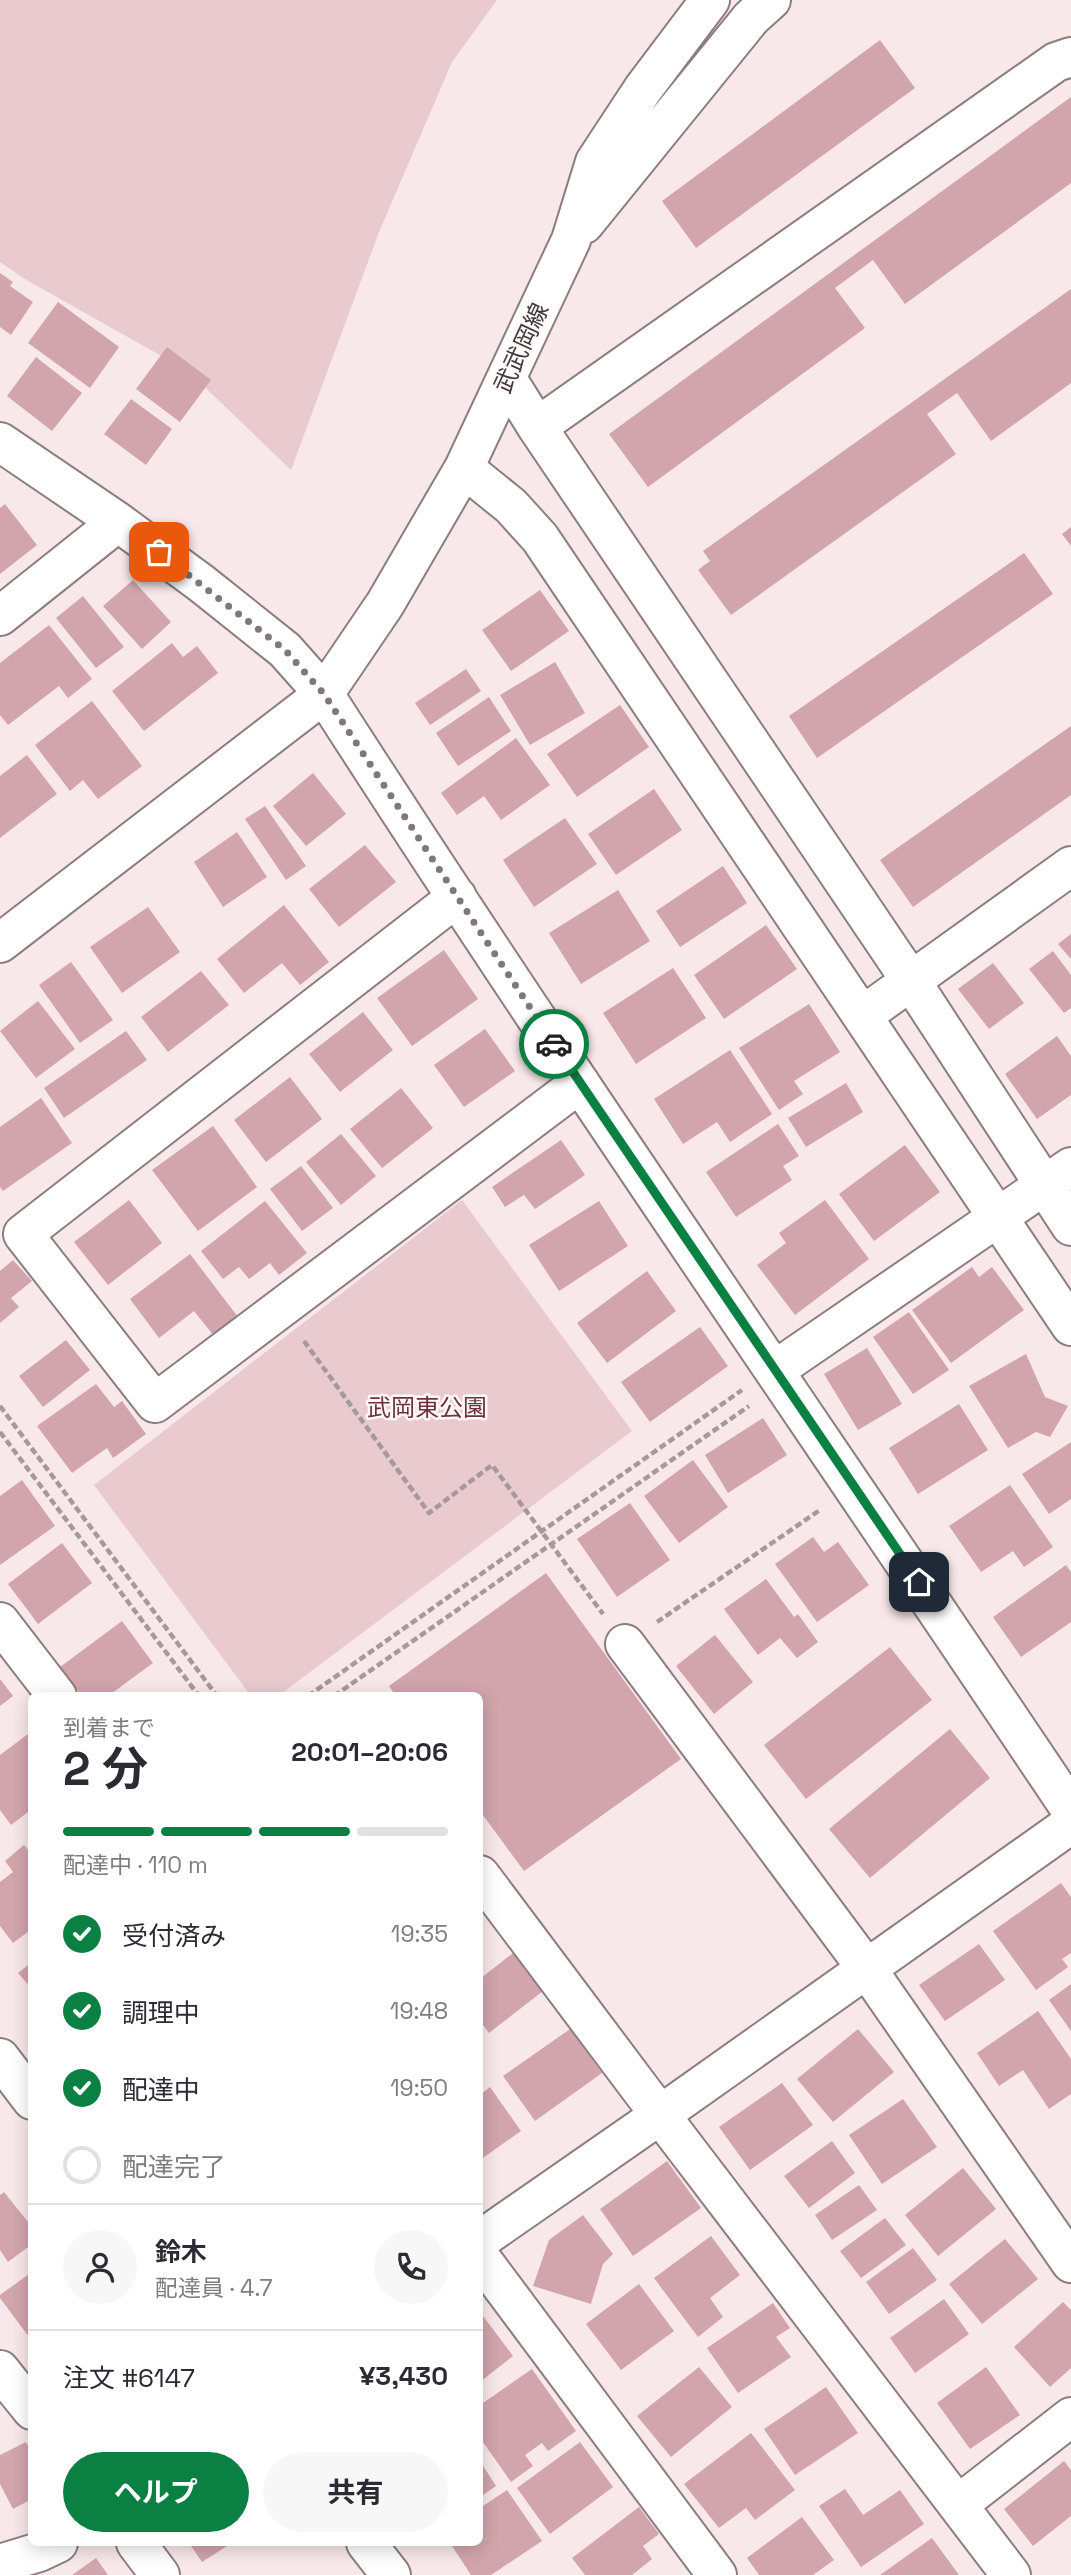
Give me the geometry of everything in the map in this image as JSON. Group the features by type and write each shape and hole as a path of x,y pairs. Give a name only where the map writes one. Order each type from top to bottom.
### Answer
{"street":[{"name":"武武岡線","path":"0,943 324,694 385,604 464,468 571,240 595,162 643,89 710,0"},
{"path":"571,240 751,18 771,0"},
{"path":"537,427 1056,62 1071,57"},
{"path":"506,379 911,981 1057,1176 1071,1226"},
{"path":"0,442 118,522 201,583 285,650 324,694 580,1083 763,1377 1071,1810"},
{"path":"464,468 510,506 540,538 1071,1326"},
{"path":"0,616 118,522"},
{"path":"862,1016 1071,866"},
{"path":"457,897 23,1234 155,1403 580,1083"},
{"path":"763,1377 1057,1176"},
{"path":"0,1622 54,1692"},
{"path":"625,1644 867,1969 1071,2263"},
{"path":"483,2238 1071,1824"},
{"path":"483,1879 1011,2575"},
{"path":"0,2058 28,2095"},
{"path":"483,2261 717,2575"},
{"path":"0,2370 28,2405"},
{"path":"959,2504 1071,2417"},
{"path":"0,2564 52,2546"},
{"path":"138,2546 160,2575"},
{"path":"368,2546 391,2575"}],"path":[{"path":"281,1309 429,1513 492,1465 625,1644 820,1509"},
{"path":"314,1692 763,1377"},
{"path":"340,1692 750,1405"},
{"path":"0,1406 214,1692"},
{"path":"0,1432 196,1692"}],"green space":[{"path":"0,0 497,0 452,62 379,232 291,470 188,371 23,278 0,262"},
{"name":"武岡東公園","path":"462,1200 632,1431 283,1692 248,1692 94,1485"}],"building":[{"path":"880,40 915,88 696,248 662,201"},
{"path":"1071,97 1071,183 905,304 873,260 835,288 865,328 648,487 609,434"},
{"path":"0,273 13,282 10,286 33,302 11,335 0,327"},
{"path":"1071,289 1071,383 991,441 957,393 927,414 956,454 731,615 698,570 710,561 703,551"},
{"path":"58,302 119,347 90,388 28,343"},
{"path":"167,347 211,380 180,422 136,389"},
{"path":"36,357 82,393 52,431 7,396"},
{"path":"131,399 172,429 146,465 104,434"},
{"path":"5,504 37,545 0,574 0,508"},
{"path":"1071,527 1071,546 1062,534"},
{"path":"1024,553 1053,594 817,758 789,716"},
{"path":"133,580 171,622 142,649 103,606"},
{"path":"540,590 569,631 511,671 482,630"},
{"path":"83,596 124,647 96,668 56,618"},
{"path":"49,625 92,679 68,698 59,686 8,725 0,715 0,663"},
{"path":"172,643 183,657 197,646 218,673 144,731 112,691"},
{"path":"555,662 585,713 530,745 500,695"},
{"path":"466,669 481,691 430,725 415,703"},
{"path":"489,697 511,731 458,766 436,733"},
{"path":"92,701 142,766 98,799 83,780 70,791 35,745"},
{"path":"620,705 649,747 577,797 547,754"},
{"path":"1071,726 1071,795 913,907 880,860"},
{"path":"516,738 550,785 501,820 484,796 457,815 441,793"},
{"path":"27,755 57,794 0,838 0,776"},
{"path":"313,773 346,814 306,846 273,806"},
{"path":"654,789 682,830 616,875 588,834"},
{"path":"265,806 306,866 286,880 245,819"},
{"path":"565,818 597,864 534,907 503,860"},
{"path":"237,832 267,877 223,907 194,862"},
{"path":"365,845 396,882 339,927 309,889"},
{"path":"723,866 747,903 680,947 656,911"},
{"path":"618,890 650,941 581,984 549,933"},
{"path":"284,905 329,962 300,985 282,963 244,993 217,959"},
{"path":"148,907 180,952 122,993 90,947"},
{"path":"766,925 797,969 724,1019 694,975"},
{"path":"1071,934 1071,959 1058,944"},
{"path":"444,950 478,999 412,1046 377,998"},
{"path":"1053,951 1071,975 1071,1008 1064,1013 1029,969"},
{"path":"71,962 113,1020 80,1043 39,985"},
{"path":"993,963 1024,1003 989,1029 958,989"},
{"path":"673,968 706,1018 636,1064 603,1013"},
{"path":"201,971 229,1005 168,1052 141,1017"},
{"path":"38,1001 75,1049 36,1078 0,1031"},
{"path":"809,1004 840,1052 794,1081 803,1094 779,1110 739,1048"},
{"path":"363,1012 393,1050 340,1092 309,1054"},
{"path":"485,1029 515,1071 464,1107 434,1065"},
{"path":"126,1031 147,1060 64,1118 44,1088"},
{"path":"1057,1036 1071,1056 1071,1095 1037,1119 1005,1074"},
{"path":"730,1050 772,1114 730,1142 717,1122 683,1144 654,1099"},
{"path":"290,1077 322,1119 266,1162 234,1120"},
{"path":"846,1083 863,1112 806,1147 788,1118"},
{"path":"401,1088 433,1128 382,1168 350,1129"},
{"path":"41,1098 72,1143 3,1191 0,1187 0,1127"},
{"path":"778,1124 799,1156 783,1166 792,1180 736,1217 706,1172"},
{"path":"213,1126 257,1187 198,1231 152,1170"},
{"path":"341,1134 376,1176 341,1205 306,1162"},
{"path":"561,1140 585,1175 535,1209 524,1195 505,1207 492,1187"},
{"path":"905,1145 940,1192 874,1241 839,1194"},
{"path":"301,1166 333,1208 302,1231 270,1189"},
{"path":"129,1200 162,1243 108,1285 74,1242"},
{"path":"825,1200 869,1259 795,1315 757,1265 786,1243 779,1233"},
{"path":"265,1201 307,1253 279,1275 270,1263 249,1279 239,1267 223,1279 201,1251"},
{"path":"599,1201 628,1246 559,1291 529,1245"},
{"path":"190,1254 238,1317 214,1336 194,1311 159,1338 130,1299"},
{"path":"13,1260 32,1281 11,1298 19,1307 0,1323 0,1271"},
{"path":"972,1267 979,1277 992,1267 1024,1310 951,1363 912,1310"},
{"path":"647,1271 676,1311 607,1363 577,1323"},
{"path":"909,1312 949,1370 913,1394 873,1337"},
{"path":"700,1327 728,1366 650,1422 621,1382"},
{"path":"66,1340 90,1370 43,1407 19,1376"},
{"path":"867,1348 902,1404 858,1430 824,1374"},
{"path":"1026,1354 1045,1397 1068,1406 1050,1437 1036,1432 1008,1448 969,1386"},
{"path":"96,1384 114,1407 122,1401 146,1434 113,1458 107,1448 72,1473 37,1426"},
{"path":"959,1404 988,1450 918,1494 889,1448"},
{"path":"763,1418 787,1455 728,1493 705,1455"},
{"path":"1071,1442 1071,1499 1049,1514 1022,1474"},
{"path":"693,1460 728,1507 679,1543 644,1496"},
{"path":"22,1480 55,1526 0,1565 0,1496"},
{"path":"1010,1485 1053,1547 1024,1567 1013,1551 981,1572 949,1526"},
{"path":"630,1503 670,1560 617,1597 577,1539"},
{"path":"813,1537 824,1552 838,1542 869,1585 817,1622 775,1564"},
{"path":"62,1543 92,1583 38,1624 8,1584"},
{"path":"1066,1565 1071,1572 1071,1622 1021,1657 993,1617"},
{"path":"546,1573 681,1759 524,1871 483,1815 483,1692 393,1692 389,1686"},
{"path":"766,1579 794,1617 798,1614 818,1642 797,1658 780,1638 758,1655 724,1609"},
{"path":"122,1621 153,1663 113,1692 79,1692 60,1667"},
{"path":"715,1635 753,1682 714,1714 676,1666"},
{"path":"890,1647 932,1700 806,1799 764,1745"},
{"path":"0,1679 13,1696 0,1706"},
{"path":"950,1729 990,1778 870,1878 829,1829"},
{"path":"28,1734 28,1812 11,1825 0,1810 0,1755"},
{"path":"24,1845 28,1850 28,1932 13,1943 0,1926 0,1882 13,1872 5,1861"},
{"path":"1061,1883 1071,1897 1071,1953 1062,1959 1068,1967 1036,1990 993,1931"},
{"path":"979,1944 1005,1980 945,2021 919,1985"},
{"path":"513,1953 543,1991 489,2033 483,2025 483,1977"},
{"path":"28,1965 28,1984 18,1973"},
{"path":"1071,1984 1071,2031 1049,2000"},
{"path":"1038,2011 1071,2059 1071,2094 1049,2109 1023,2070 999,2086 977,2053"},
{"path":"570,2029 602,2073 535,2121 503,2076"},
{"path":"858,2029 894,2072 833,2122 797,2079"},
{"path":"782,2083 813,2125 750,2170 719,2127"},
{"path":"490,2087 521,2131 483,2158 483,2093"},
{"path":"903,2099 937,2147 882,2184 849,2135"},
{"path":"832,2141 855,2173 809,2208 784,2176"},
{"path":"667,2161 701,2208 633,2256 600,2209"},
{"path":"963,2168 996,2209 938,2256 905,2215"},
{"path":"859,2185 877,2210 832,2240 815,2215"},
{"path":"4,2192 28,2222 28,2247 8,2262 0,2250 0,2195"},
{"path":"583,2215 613,2254 603,2264 591,2304 533,2286 549,2240"},
{"path":"885,2218 906,2245 861,2278 840,2251"},
{"path":"711,2236 740,2275 710,2298 723,2317 698,2337 654,2278"},
{"path":"1005,2239 1038,2279 982,2324 949,2284"},
{"path":"913,2248 937,2280 889,2314 866,2282"},
{"path":"28,2275 28,2336 0,2298 0,2295"},
{"path":"639,2284 674,2331 621,2370 586,2324"},
{"path":"944,2299 969,2334 915,2373 890,2338"},
{"path":"1063,2302 1071,2310 1071,2368 1050,2387 1014,2347"},
{"path":"773,2303 790,2328 776,2337 791,2357 738,2393 707,2348"},
{"path":"483,2316 513,2356 483,2380"},
{"path":"699,2367 732,2407 671,2457 637,2416"},
{"path":"986,2367 1020,2415 970,2449 937,2403"},
{"path":"532,2369 576,2431 548,2451 542,2443 525,2455 533,2466 511,2482 483,2442 483,2403"},
{"path":"826,2387 858,2433 795,2475 764,2429"},
{"path":"751,2433 795,2490 755,2520 746,2508 719,2528 684,2484"},
{"path":"26,2442 28,2446 28,2501 13,2509 0,2484 0,2455"},
{"path":"580,2442 613,2487 550,2534 517,2488"},
{"path":"1064,2461 1071,2470 1071,2516 1033,2546 1004,2509"},
{"path":"483,2466 496,2486 483,2495"},
{"path":"845,2489 863,2515 900,2490 924,2524 861,2567 819,2506"},
{"path":"507,2490 542,2541 491,2575 471,2575 452,2546 483,2546 483,2506"},
{"path":"639,2507 659,2534 643,2546 652,2559 632,2575 585,2575 572,2558"},
{"path":"802,2517 834,2560 813,2575 759,2575 747,2558"},
{"path":"932,2538 959,2575 880,2575"},
{"path":"191,2546 227,2546 202,2562"},
{"path":"96,2558 108,2575 72,2575"}],"way so far":[{"path":"159,552 285,650 324,694 554,1044"}],"route":[{"path":"554,1044 919,1582"}]}
